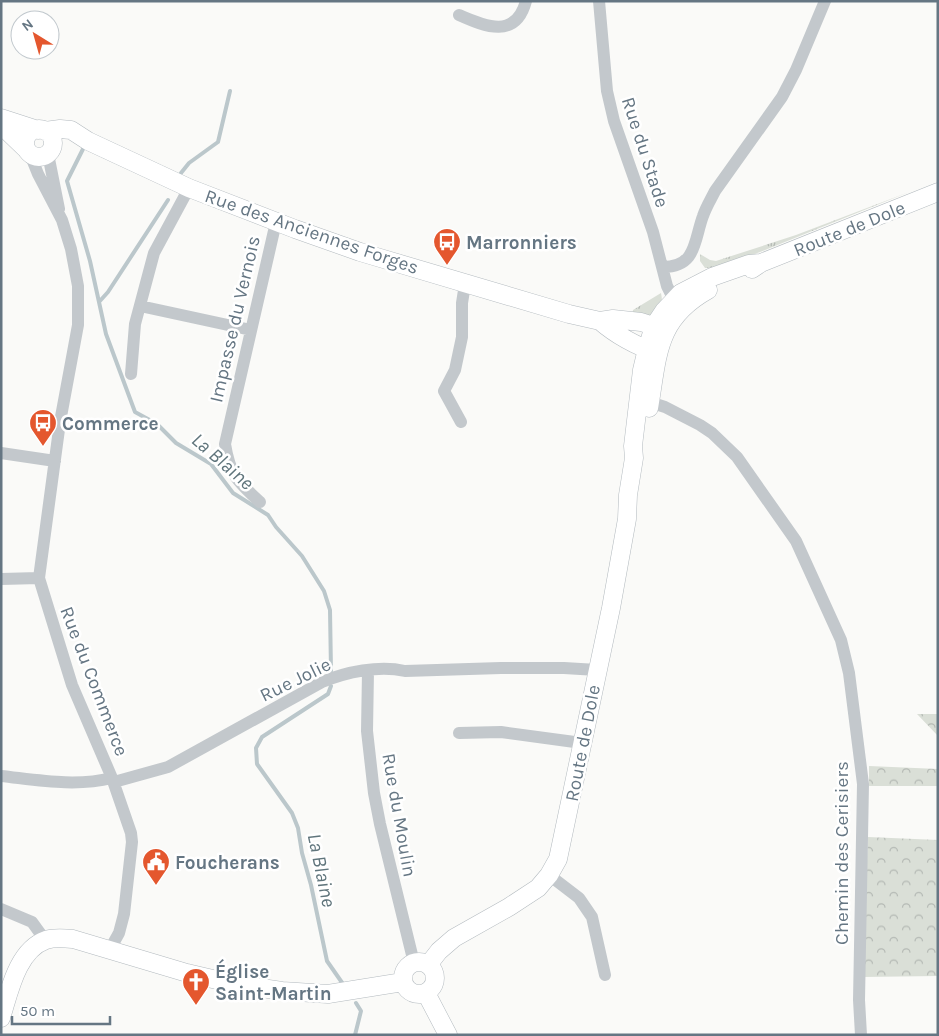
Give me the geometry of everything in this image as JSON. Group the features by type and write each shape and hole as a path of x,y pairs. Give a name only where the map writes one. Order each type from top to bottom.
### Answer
{"main road":[{"path":"1,118 42,130 50,135 53,141 50,152"},
{"path":"1,125 29,152 39,157 71,141 88,141"},
{"path":"29,152 26,143 27,137 32,132 42,130"},
{"name":"Rue des Anciennes Forges","path":"42,130 71,130 88,141 189,188 276,222 360,252 600,322 607,328 652,351"},
{"name":"Route de Dole","path":"421,964 439,952 454,938 538,888 549,875 558,859 627,519 634,446 645,401 642,370 652,351 660,328 679,303 753,269 761,263 938,192"},
{"name":"Rue des Anciennes Forges","path":"600,322 613,319 641,322 660,328"},
{"path":"1,1018 19,966 30,950 45,940 58,938 73,939 187,974 282,992 328,994 403,982"},
{"path":"421,964 434,971 435,979 432,987 426,993 418,994 410,992 403,982 404,972 410,965 421,964"},
{"path":"426,993 448,1035"}],"street":[{"path":"459,15 480,24 504,27 522,13 526,1"},
{"name":"Rue du Stade","path":"599,1 607,91 614,121 653,232 667,286 679,303"},
{"path":"663,267 680,264 687,260 692,251 707,206 716,190 782,97 796,70 825,1"},
{"name":"Rue du Commerce","path":"29,152 41,182 60,214"},
{"name":"Rue du Commerce","path":"50,152 60,214 76,267 78,325 38,578 72,685 113,780 131,832 132,842 124,914 119,933 109,951"},
{"path":"131,374 134,324 154,253 189,188"},
{"name":"Impasse du Vernois","path":"260,502 240,483 228,464 225,444 276,222"},
{"path":"461,422 444,391 454,370 462,337 462,303 465,284"},
{"path":"140,306 251,330"},
{"name":"Chemin des Cerisiers","path":"645,401 687,417 718,439 737,457 796,541 841,640 850,673 863,784 859,1000 861,1035"},
{"path":"1,452 55,461"},
{"path":"1,579 38,578"},
{"name":"Rue Jolie","path":"1,776 61,783 101,781 168,767 322,682 340,676 368,671 396,669 405,671 564,668 597,670"},
{"name":"Rue du Moulin","path":"368,671 367,731 374,793 380,824 421,964"},
{"path":"459,733 501,732 582,743"},
{"path":"549,875 579,898 592,917 605,975"},
{"path":"1,909 32,922 45,940"}],"green space":[{"path":"909,192 716,268 705,268 700,261 700,254 716,261 796,235"},
{"path":"661,293 662,301 659,311 655,314 632,317 633,310"},
{"path":"917,714 938,714 938,736"},
{"path":"869,766 938,769 938,786 869,786"},
{"path":"868,837 938,840 938,976 862,977"}],"waterway":[{"name":"La Blaine","path":"181,173 189,163 218,142 230,91"},
{"name":"La Blaine","path":"83,149 67,181 90,261 106,334 135,412 157,424 176,443 211,464 233,493 268,515 276,527 302,556 324,591 330,610 331,671"},
{"name":"La Blaine","path":"99,302 108,292 168,200"},
{"name":"La Blaine","path":"331,686 328,694 262,737 256,748 257,764 292,813 298,828 327,961 343,984"},
{"name":"La Blaine","path":"355,1035 361,1011 356,1003"}],"place":[{"name":"Marronniers","path":"447,266"},
{"name":"Commerce","path":"43,447"},
{"name":"Foucherans","path":"156,886"},
{"name":"Église Saint-Martin","path":"196,1006"}]}
